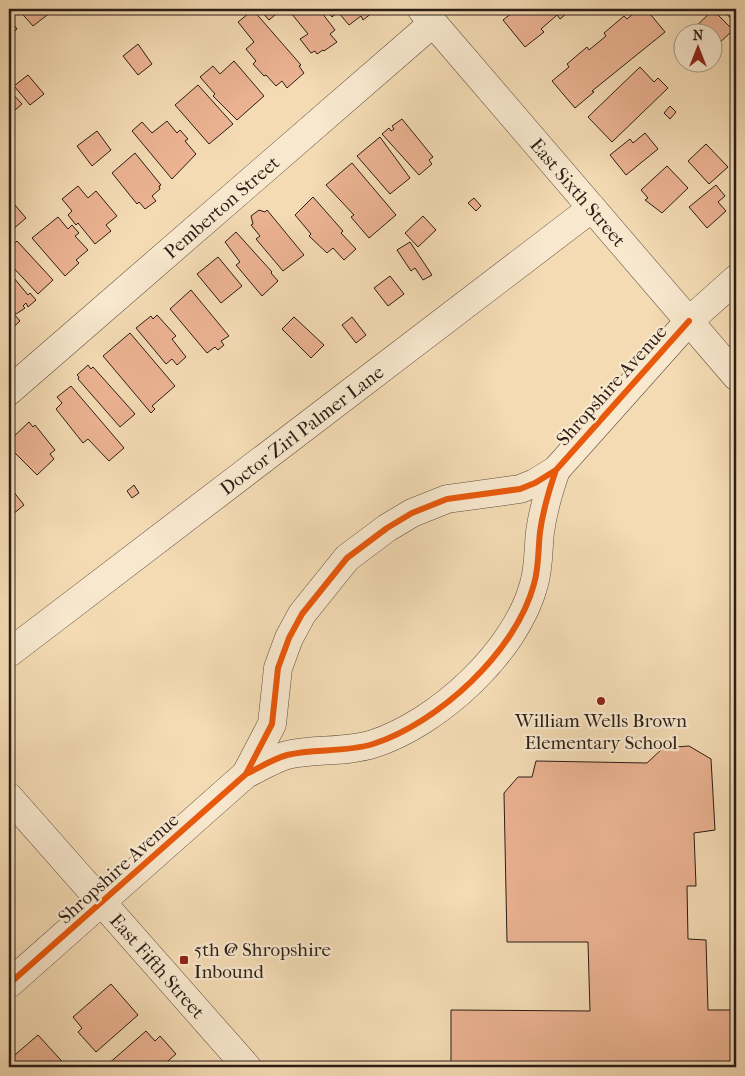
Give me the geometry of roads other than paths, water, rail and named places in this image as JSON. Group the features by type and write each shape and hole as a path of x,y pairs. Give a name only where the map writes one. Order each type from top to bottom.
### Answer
{"street":[{"name":"East Sixth Street","path":"427,16 736,376"},
{"name":"Pemberton Street","path":"9,391 427,16"},
{"name":"Doctor Zirl Palmer Lane","path":"9,652 592,208"},
{"name":"Shropshire Avenue","path":"246,774 272,724 278,668 289,638 302,614 347,558 386,528 412,513 447,499 520,489 536,483 556,470 689,321 736,279"},
{"name":"Shropshire Avenue","path":"9,984 246,774 288,755 351,750 403,733 433,715 462,690 488,664 514,628 524,610 534,586 538,570 543,511 556,470"},
{"name":"Shropshire Avenue","path":"488,494 516,502 532,516 540,534"},
{"name":"Shropshire Avenue","path":"274,698 282,726 295,743 322,752"},
{"name":"East Fifth Street","path":"9,797 247,1067"}],"place":[{"name":"William Wells Brown Elementary School","path":"601,701"},
{"name":"5th @ Shropshire Inbound","path":"184,960"}]}
